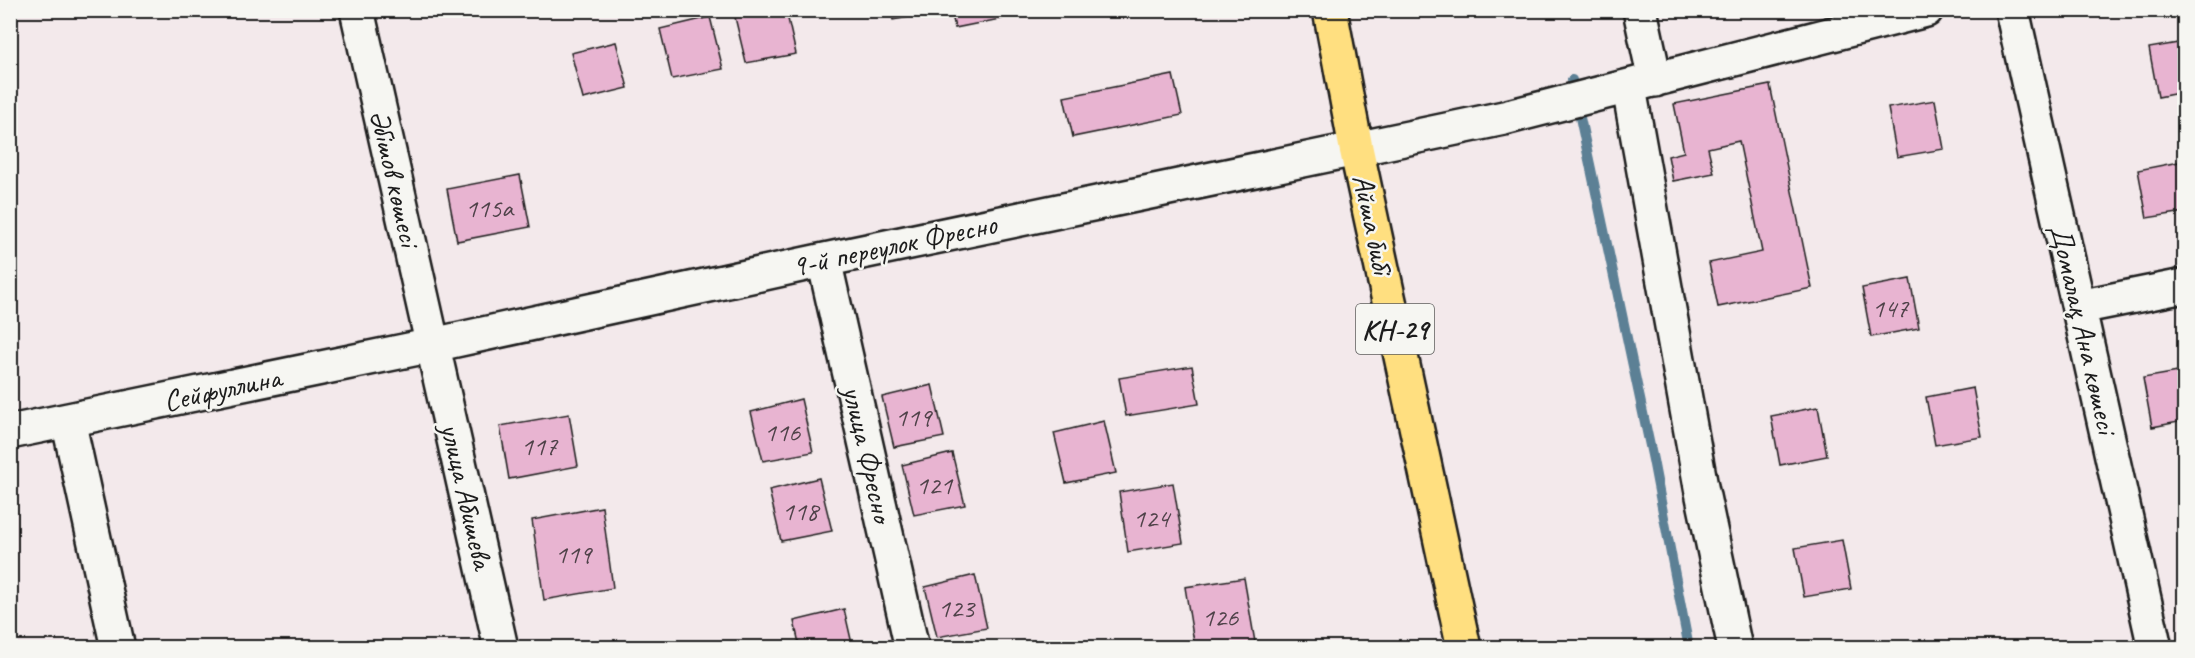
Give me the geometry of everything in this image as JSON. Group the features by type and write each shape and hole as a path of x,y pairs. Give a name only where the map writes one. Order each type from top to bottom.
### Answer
{"main road":[{"name":"Айша бибі","path":"1330,10 1356,148 1464,648"}],"street":[{"name":"Әбішов көшесі","path":"357,10 433,345"},
{"path":"1640,10 1630,87 1701,487 1735,648"},
{"name":"9-й переулок Фресно","path":"433,345 824,260 1504,118 1926,10"},
{"name":"Домалақ Ана көшесі","path":"2012,10 2155,648"},
{"name":"улица Фресно","path":"824,260 912,648"},
{"path":"2079,307 2184,286"},
{"name":"Сейфуллина","path":"10,432 433,345"},
{"name":"улица Абишева","path":"433,345 501,648"},
{"path":"68,420 118,648"}],"building":[{"path":"745,10 786,10 796,54 746,63 734,13"},
{"path":"890,10 943,10 943,11 893,20"},
{"path":"951,10 1003,10 1005,18 955,28"},
{"path":"710,17 723,69 672,79 660,29"},
{"path":"616,42 628,88 583,99 571,53"},
{"path":"2184,42 2184,92 2158,97 2149,48"},
{"path":"1173,75 1182,115 1073,137 1064,97"},
{"path":"1770,85 1812,288 1718,307 1709,263 1762,252 1739,141 1708,148 1714,173 1673,181 1668,156 1684,152 1674,104"},
{"path":"1935,100 1944,149 1897,157 1888,108"},
{"path":"2184,161 2184,212 2147,218 2138,170"},
{"path":"520,175 530,227 457,241 447,189"},
{"path":"1910,279 1919,328 1871,337 1862,288"},
{"path":"1192,366 1199,404 1126,416 1119,378"},
{"path":"2184,371 2184,421 2152,427 2143,378"},
{"path":"932,385 944,437 894,447 882,397"},
{"path":"1973,388 1982,437 1935,445 1926,397"},
{"path":"801,399 813,452 763,461 751,412"},
{"path":"1818,407 1827,456 1780,465 1771,416"},
{"path":"569,414 578,466 509,479 500,426"},
{"path":"1104,421 1116,473 1066,483 1054,433"},
{"path":"952,453 965,505 914,515 902,465"},
{"path":"819,478 832,531 781,541 769,490"},
{"path":"1173,483 1183,543 1128,552 1119,492"},
{"path":"602,507 613,588 544,600 532,520"},
{"path":"1842,540 1851,589 1804,597 1795,548"},
{"path":"975,575 987,628 937,637 925,587"},
{"path":"1244,578 1256,648 1195,648 1185,587"},
{"path":"844,609 853,648 800,648 794,621"}],"waterway":[{"path":"1572,80 1653,460 1689,648"}]}
